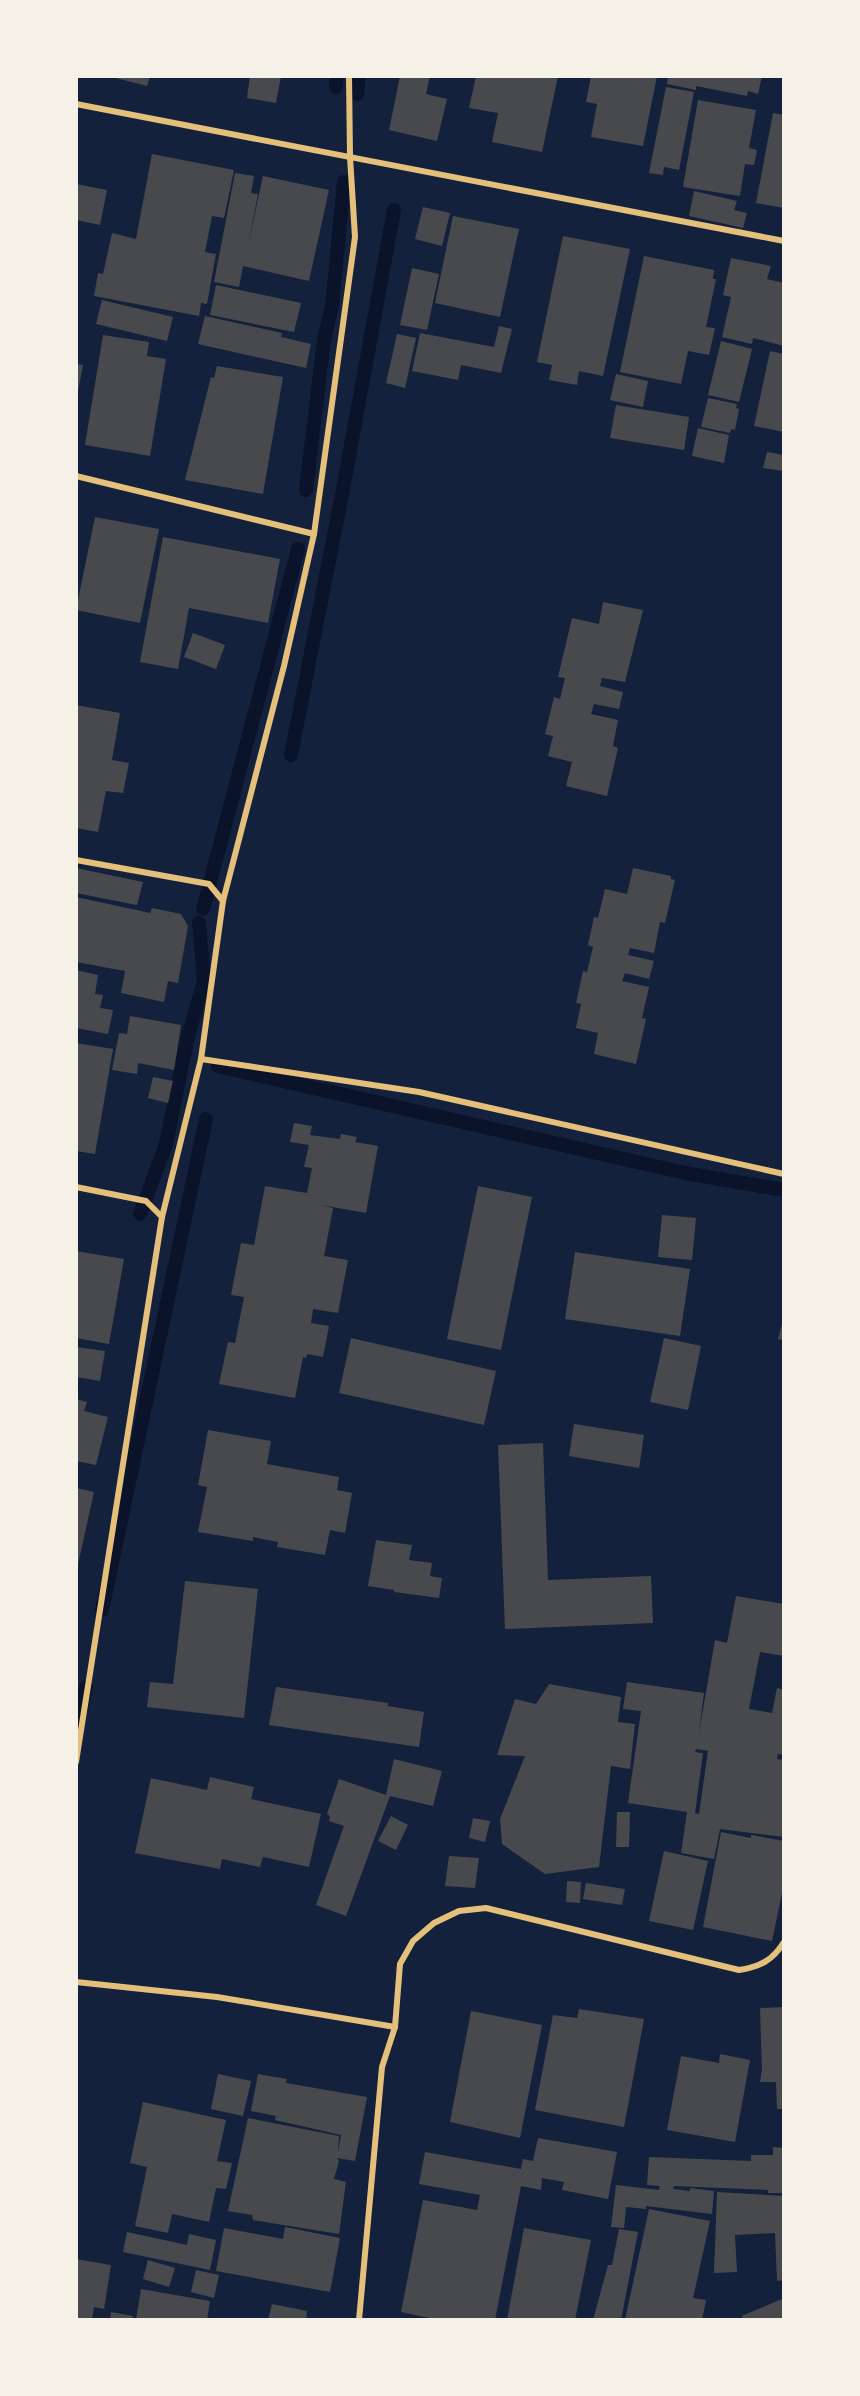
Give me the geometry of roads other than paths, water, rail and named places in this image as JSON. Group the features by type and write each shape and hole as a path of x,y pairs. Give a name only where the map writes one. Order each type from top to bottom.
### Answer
{"street":[{"path":"76,1762 162,1217 201,1059 224,901 284,666 314,534 355,237 350,157 349,76"},
{"path":"76,104 783,241"},
{"path":"76,476 314,534"},
{"path":"76,860 209,884 224,901"},
{"path":"201,1059 419,1092 783,1174"},
{"path":"76,1187 146,1201 162,1217"},
{"path":"359,2319 382,2067 395,2027 400,1964 413,1941 434,1923 459,1911 486,1908 740,1970 765,1963 777,1954 783,1942"},
{"path":"76,1983 218,1997 395,2027"}],"waterway":[{"path":"336,87 337,76"},
{"path":"357,94 359,76"},
{"path":"306,490 324,340 332,306 344,182"},
{"path":"291,755 394,210"},
{"path":"203,909 298,549"},
{"path":"140,1214 166,1144 188,1036 204,981 199,923"},
{"path":"218,1066 685,1173 784,1190"},
{"path":"102,1610 206,1119"},
{"path":"76,1731 86,1687"}]}
